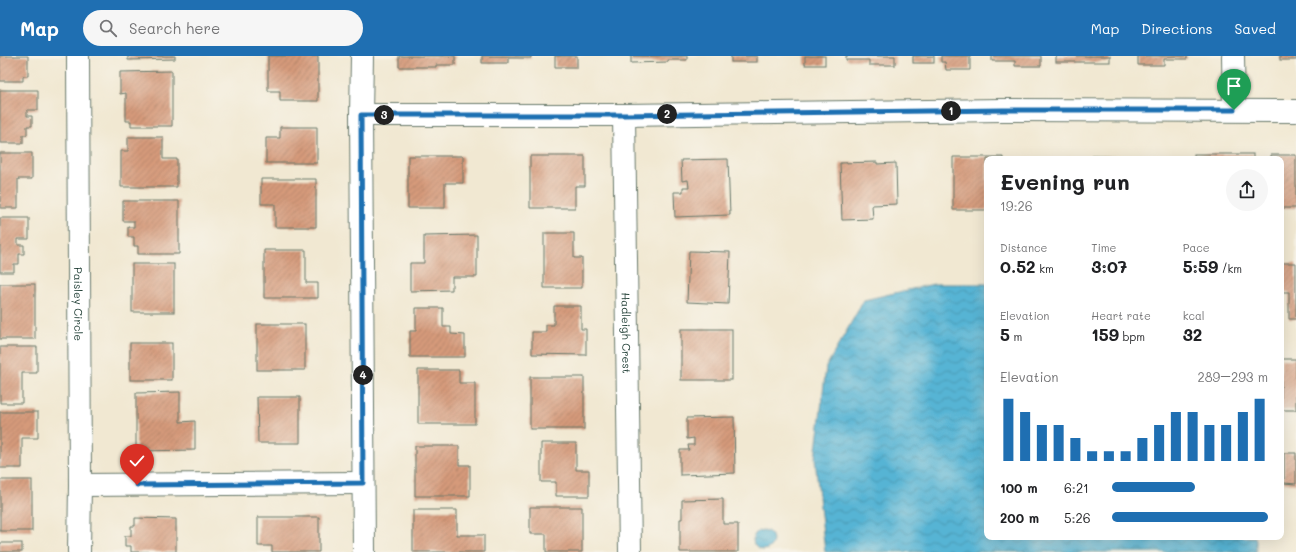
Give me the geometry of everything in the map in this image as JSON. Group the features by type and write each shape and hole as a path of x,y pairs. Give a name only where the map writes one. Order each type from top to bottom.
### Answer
{"street":[{"name":"Paisley Circle","path":"78,56 80,485 78,552"},
{"path":"362,56 361,115 364,552"},
{"path":"1233,56 1234,110"},
{"path":"361,115 624,115 1003,110 1296,111"},
{"name":"Hadleigh Crest","path":"624,115 630,552"},
{"path":"80,485 363,483"}],"water":[{"path":"934,284 984,284 984,540 1256,540 1256,552 825,552 815,459 826,367 864,300"},
{"path":"759,530 767,530 773,536 773,544 767,550 759,550 753,544 753,536"}],"building":[{"path":"0,56 28,56 28,76 23,76 23,81 0,81"},
{"path":"128,56 175,56 175,59 128,60"},
{"path":"268,56 318,56 318,101 280,101 280,91 268,91"},
{"path":"399,56 455,56 455,65 436,65 436,67 399,67"},
{"path":"482,56 531,56 531,58 508,58 508,63 482,63"},
{"path":"555,56 577,56 577,67 555,67"},
{"path":"631,56 687,56 687,60 631,63"},
{"path":"731,56 757,56 757,62 731,62"},
{"path":"805,56 825,56 825,65 805,65"},
{"path":"846,56 895,56 895,65 869,65 869,60 846,60"},
{"path":"913,56 934,56 934,63 913,63"},
{"path":"941,56 970,56 970,70 946,70 945,62 941,62"},
{"path":"992,56 1041,56 1041,66 1015,66 1015,61 992,61"},
{"path":"1056,56 1110,56 1110,62 1056,62"},
{"path":"1138,56 1187,56 1187,59 1164,59 1164,65 1138,65"},
{"path":"1280,56 1296,56 1296,60 1280,60"},
{"path":"172,71 172,126 131,126 131,121 126,121 126,93 120,94 120,72"},
{"path":"0,90 38,90 38,110 27,110 27,116 32,116 32,126 27,126 27,135 23,135 23,143 0,143"},
{"path":"280,127 317,127 317,163 266,163 266,138 280,138"},
{"path":"128,137 163,137 163,159 177,159 177,187 121,187 121,151 128,151"},
{"path":"0,153 32,153 32,179 18,179 18,208 0,208"},
{"path":"1194,154 1253,154 1253,156 1194,156"},
{"path":"1296,155 1296,208 1284,208 1284,156 1271,156"},
{"path":"408,156 463,156 463,183 445,183 445,208 408,208"},
{"path":"530,156 585,156 585,186 575,186 575,208 530,208"},
{"path":"953,157 984,157 984,210 953,210"},
{"path":"728,159 730,215 675,217 674,192 683,192 683,187 689,187 688,180 682,181 681,160"},
{"path":"877,162 877,164 896,163 897,204 872,205 873,219 842,220 840,163"},
{"path":"261,179 316,179 316,227 275,227 275,204 261,204"},
{"path":"123,201 179,201 179,254 138,254 138,246 134,246 134,237 128,237 128,227 134,227 134,221 123,221"},
{"path":"0,218 29,218 29,239 18,239 18,245 24,245 24,254 19,254 19,264 14,264 14,272 0,272"},
{"path":"544,233 574,233 574,258 582,258 582,288 544,288"},
{"path":"477,235 477,277 452,277 452,290 410,291 410,263 424,263 424,236"},
{"path":"264,250 306,250 306,283 318,283 318,298 264,298"},
{"path":"689,251 730,252 728,304 687,302"},
{"path":"1284,263 1296,263 1296,319 1289,319 1289,292 1284,292"},
{"path":"132,264 174,264 174,312 132,312"},
{"path":"0,284 35,284 35,339 0,339"},
{"path":"554,306 581,306 581,329 586,329 586,355 532,354 532,332 546,332 546,325 554,325"},
{"path":"416,308 443,308 443,327 451,327 451,334 465,335 465,357 410,357 410,331 416,331"},
{"path":"257,324 305,324 305,370 257,370"},
{"path":"681,329 732,329 732,380 681,380"},
{"path":"130,343 172,343 172,380 130,380"},
{"path":"0,347 37,347 37,373 22,373 22,403 0,403"},
{"path":"1284,359 1296,359 1296,410 1284,410"},
{"path":"418,370 459,370 459,383 475,383 475,424 418,424"},
{"path":"530,377 584,377 584,429 530,429"},
{"path":"180,392 180,422 195,421 195,450 136,451 136,393"},
{"path":"257,397 300,397 300,443 258,443"},
{"path":"0,412 38,412 38,438 22,438 22,468 0,468"},
{"path":"734,417 735,473 680,475 680,450 689,450 688,445 694,445 694,438 687,439 687,418"},
{"path":"541,443 576,443 576,470 589,470 589,496 556,496 556,482 541,482"},
{"path":"415,446 459,446 459,465 470,465 470,496 415,496"},
{"path":"1284,453 1296,453 1296,484 1284,483"},
{"path":"0,480 32,480 32,531 0,531"},
{"path":"723,499 723,524 738,524 738,552 680,552 680,519 682,519 682,500"},
{"path":"530,507 582,507 582,552 546,552 546,534 530,534"},
{"path":"413,510 457,510 457,535 484,535 484,552 413,552"},
{"path":"258,517 319,517 319,552 272,552 272,546 258,546"},
{"path":"135,518 176,519 176,552 131,552 131,546 125,546 125,536 131,536 131,526 135,526"},
{"path":"0,543 22,543 22,552 0,552"}],"route":[{"path":"137,485 363,483 361,115 624,115 1003,110 1234,110"}]}
